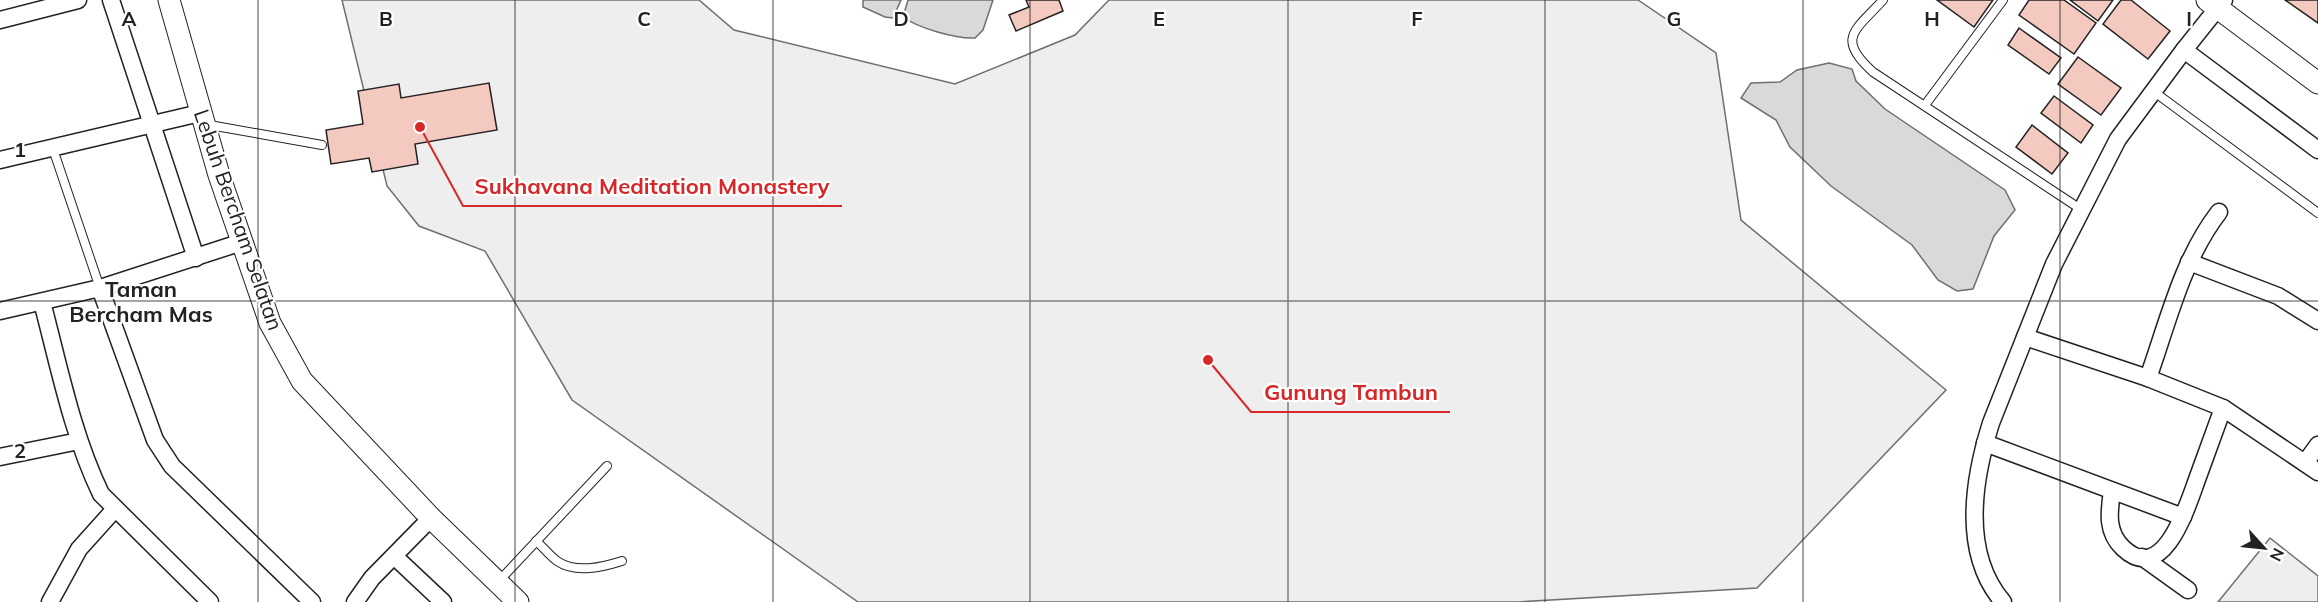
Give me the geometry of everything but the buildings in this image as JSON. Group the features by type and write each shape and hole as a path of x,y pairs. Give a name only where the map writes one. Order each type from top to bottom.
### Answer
{"street":[{"path":"0,20 78,0"},
{"path":"111,0 196,258"},
{"name":"Lebuh Bercham Selatan","path":"169,0 202,118 270,323 302,381 431,518 518,602"},
{"path":"2003,602 1993,590 1982,565 1975,533 1974,502 1985,443 2054,264 2118,139 2217,3 2318,83"},
{"path":"2184,50 2318,150"},
{"path":"0,160 152,124 202,118"},
{"path":"2148,378 2189,262 2198,243 2219,212"},
{"path":"0,311 100,288 242,242"},
{"path":"2189,262 2278,296 2318,321"},
{"path":"100,288 155,440 172,466 312,602"},
{"path":"42,302 79,441 101,494 207,601"},
{"path":"2025,337 2148,378 2223,408 2312,467 2318,445"},
{"path":"2142,557 2160,552 2169,543 2183,518 2223,408"},
{"path":"0,457 79,441"},
{"path":"1985,443 2183,518"},
{"path":"2112,492 2110,524 2113,535 2128,553 2142,557 2188,590"},
{"path":"50,602 78,549 115,509"},
{"path":"354,602 372,578 431,518"},
{"path":"394,556 443,602"}],"lane":[{"path":"1883,0 1854,33 1851,42 1852,49 1860,61 1873,72 2082,210"},
{"path":"1925,105 2003,0"},
{"path":"2153,91 2318,213"},
{"path":"202,118 322,145"},
{"path":"53,148 100,288"},
{"path":"498,582 607,466"},
{"path":"536,541 558,562 570,566 594,567 622,561"}],"shaded area":[{"path":"342,0 699,0 734,30 955,84 1075,35 1109,0 1638,0 1716,53 1741,220 1946,390 1757,588 1517,602 858,602 572,400 485,251 419,226 387,186"},
{"path":"863,0 901,0 893,18 885,17 863,7"},
{"path":"908,0 993,0 983,30 975,38 967,38 927,29 903,17"},
{"path":"1829,63 1852,69 1856,81 1885,109 2005,190 2015,210 1994,236 1973,289 1957,291 1938,280 1912,245 1831,186 1790,147 1776,120 1741,98 1751,83 1780,82 1797,70"},
{"path":"2270,538 2318,576 2318,602 2218,602"}],"place":[{"name":"Sukhavana Meditation Monastery","path":"420,127"},
{"name":"Gunung Tambun","path":"1208,360"}],"district":[{"name":"Taman Bercham Mas","path":"141,302"}]}
